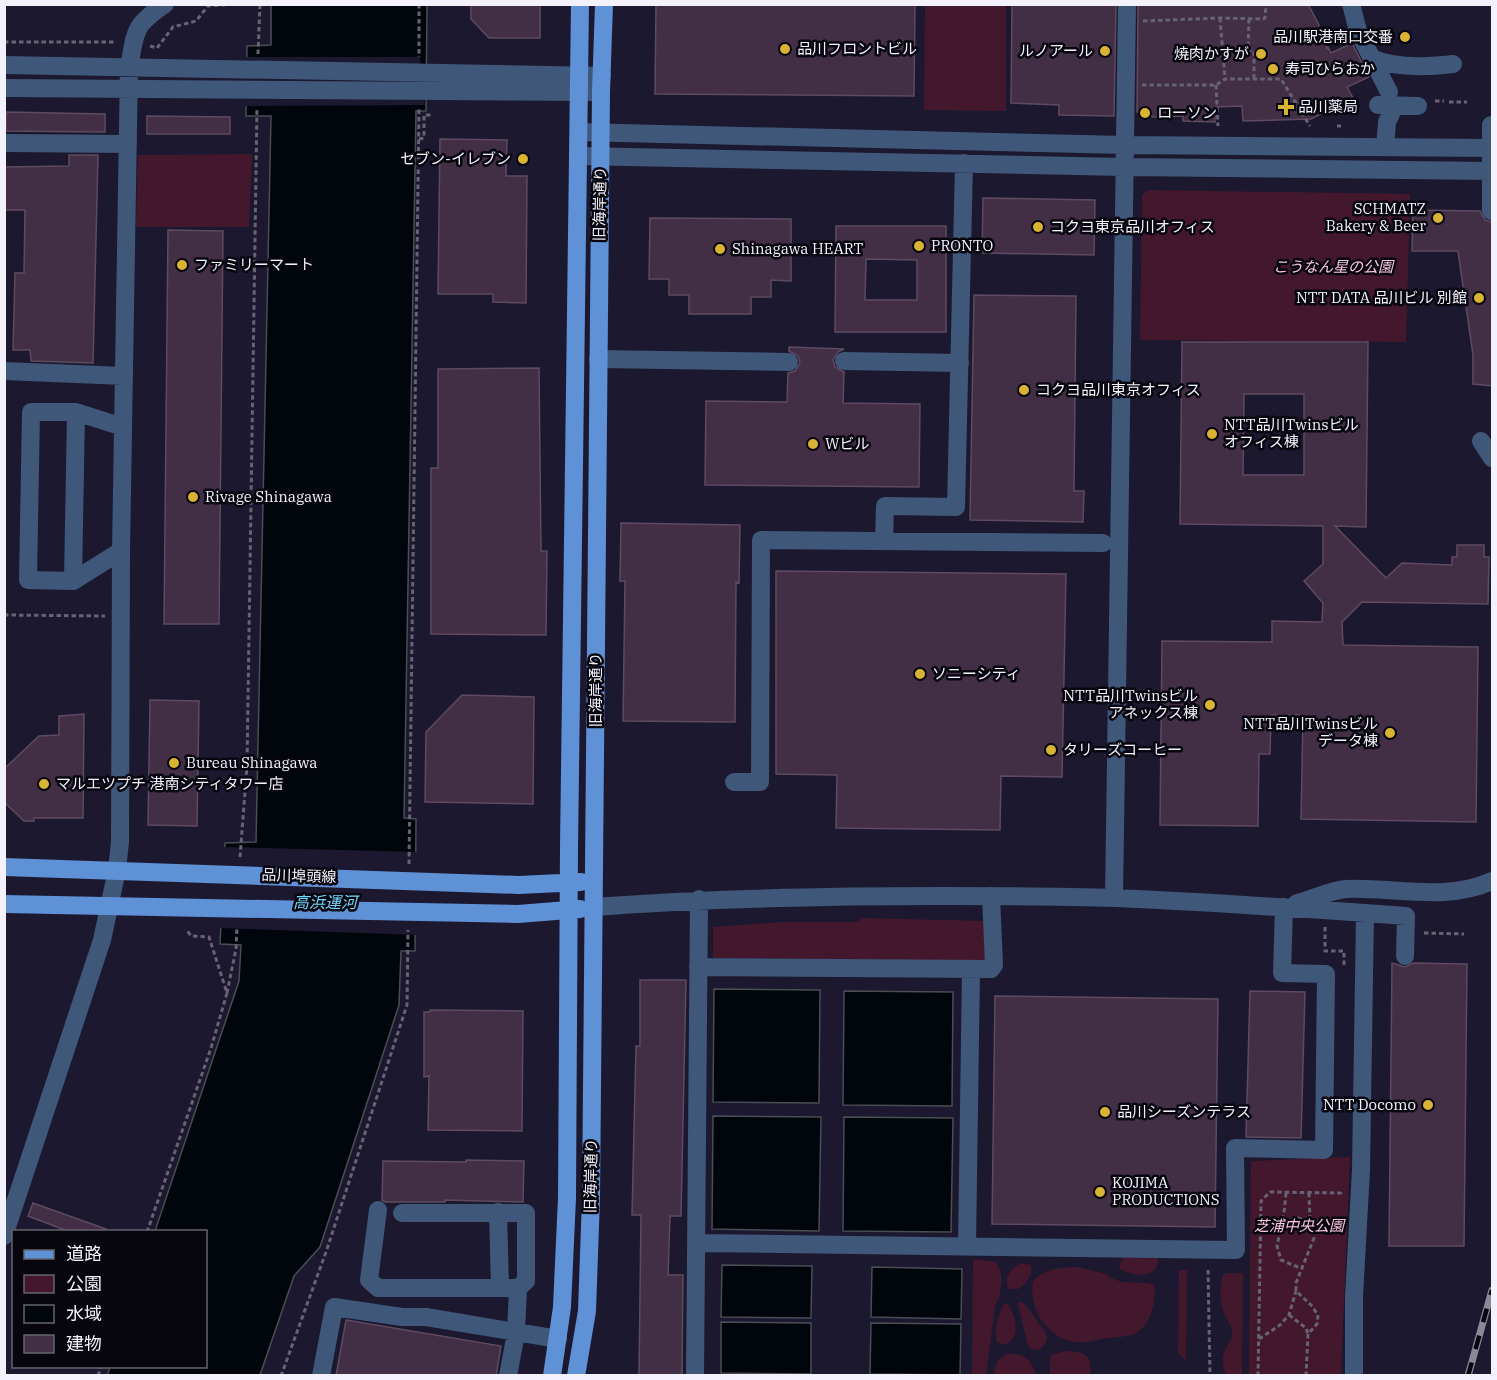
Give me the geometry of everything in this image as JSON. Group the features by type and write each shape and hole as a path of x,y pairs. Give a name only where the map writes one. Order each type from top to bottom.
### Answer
{"main road":[{"name":"旧海岸通り","path":"552,1376 562,1307 567,1198 580,4"},
{"name":"旧海岸通り","path":"576,1376 587,1311 589,1274 598,359 604,4"},
{"name":"品川埠頭線","path":"4,867 519,885 594,881"},
{"path":"4,904 518,914 594,907"}],"street":[{"path":"4,1236 102,940 117,870 120,842 121,551 129,67 136,33 141,22 165,4"},
{"path":"1351,4 1358,31 1371,58 1386,104 1385,147"},
{"path":"1114,898 1127,13"},
{"path":"1371,58 1386,64 1435,66 1453,64"},
{"path":"4,65 227,70 424,82"},
{"path":"4,88 227,88 424,82 602,84"},
{"path":"1386,104 1418,106"},
{"path":"1491,125 1491,211"},
{"path":"579,132 1126,145 1492,148"},
{"path":"4,143 128,144"},
{"path":"579,156 1124,167 1492,171"},
{"path":"884,541 885,506 956,507 964,163"},
{"path":"598,359 789,362"},
{"path":"844,361 960,363"},
{"path":"4,371 124,376"},
{"path":"121,551 73,581 28,580 31,412 76,412 123,427"},
{"path":"73,581 76,412"},
{"path":"1481,441 1492,458"},
{"path":"734,782 760,782 761,540 1103,543"},
{"path":"1284,907 1344,889 1460,892 1492,881"},
{"path":"594,907 699,899 809,896 1114,898 1284,907 1406,916 1405,957"},
{"path":"698,967 991,969 994,965 991,896"},
{"path":"695,1376 699,899"},
{"path":"697,1243 1236,1250 1236,1148 1324,1150 1326,974 1282,973 1284,907"},
{"path":"1354,1376 1354,1297 1361,1170 1365,913"},
{"path":"967,1246 971,969"},
{"path":"378,1210 369,1280 378,1288 509,1288 526,1281 526,1213 402,1213"},
{"path":"498,1212 516,1333 508,1376"},
{"path":"321,1376 334,1307 402,1317 426,1317 558,1339"}],"path":[{"path":"143,43 157,48 172,27 196,21 208,6 234,4"},
{"path":"258,50 260,4"},
{"path":"1127,13 1265,18 1266,4"},
{"path":"1220,18 1225,79"},
{"path":"1249,19 1248,50 1254,51 1254,79"},
{"path":"4,42 120,42"},
{"path":"1127,84 1216,85 1225,79 1281,79 1310,126"},
{"path":"1216,85 1218,126"},
{"path":"1449,102 1467,102"},
{"path":"410,819 419,112"},
{"path":"419,139 424,138 424,115 431,115"},
{"path":"241,839 247,766 257,123"},
{"path":"4,615 122,616"},
{"path":"186,929 191,936 209,937 227,993"},
{"path":"148,1230 211,1048 227,993 236,949"},
{"path":"281,1376 326,1251 407,1005 407,955"},
{"path":"1258,1376 1261,1201 1270,1192 1328,1193"},
{"path":"1286,1193 1277,1246 1281,1260 1300,1268"},
{"path":"1259,1340 1280,1325 1289,1315 1300,1268 1314,1238 1310,1222 1309,1193"},
{"path":"1282,1222 1298,1218 1310,1222"},
{"path":"1208,1270 1210,1376"},
{"path":"1296,1291 1318,1315 1317,1324 1308,1334"},
{"path":"1289,1315 1306,1328 1308,1334 1306,1376"}],"green space":[{"path":"925,5 1006,5 1006,111 924,110"},
{"path":"252,154 249,227 136,227 138,155"},
{"name":"こうなん星の公園","path":"1149,190 1410,194 1406,342 1140,340 1142,195"},
{"path":"862,918 987,921 988,961 713,958 713,927 781,922 857,922"},
{"name":"芝浦中央公園","path":"1350,1157 1341,1375 1249,1376 1251,1161"},
{"path":"1125,1253 1159,1253 1156,1268 1149,1274 1133,1274 1124,1271 1120,1269 1120,1264"},
{"path":"973,1259 996,1262 1001,1273 1001,1290 995,1306 986,1375 972,1375"},
{"path":"1020,1263 1031,1265 1030,1276 1018,1289 1009,1289 1007,1281 1009,1274"},
{"path":"1077,1267 1107,1274 1122,1282 1154,1285 1155,1297 1152,1310 1143,1327 1128,1336 1087,1342 1065,1339 1048,1328 1037,1311 1032,1291 1033,1281 1048,1271"},
{"path":"1179,1270 1187,1270 1186,1360 1178,1353"},
{"path":"1243,1273 1242,1375 1226,1375 1223,1366 1224,1353 1232,1335 1221,1299 1223,1275"},
{"path":"1019,1302 1024,1303 1046,1333 1047,1339 1038,1350 1028,1346"},
{"path":"1004,1304 1008,1304 1011,1309 1016,1327 1013,1338 1004,1345 997,1342 996,1328"},
{"path":"1067,1351 1079,1352 1089,1359 1090,1375 1050,1375 1050,1357 1053,1354"},
{"path":"1006,1354 1018,1354 1026,1358 1036,1375 994,1375 997,1363"}],"water":[{"name":"高浜運河","path":"271,5 427,5 426,111 416,111 404,818 416,819 415,951 401,951 399,1005 320,1247 294,1276 260,1375 107,1376 110,1368 207,1368 207,1230 155,1230 239,981 241,945 220,944 225,843 256,842 271,116 246,116 247,46 271,45"},
{"path":"714,989 820,990 819,1103 713,1102"},
{"path":"844,991 953,992 952,1106 843,1105"},
{"path":"713,1116 821,1117 819,1231 712,1229"},
{"path":"844,1117 953,1118 951,1232 843,1231"},
{"path":"722,1265 812,1266 811,1318 721,1317"},
{"path":"872,1267 962,1269 961,1319 871,1317"},
{"path":"721,1322 811,1323 811,1374 721,1373"},
{"path":"871,1323 961,1324 960,1375 870,1374"}],"pier":[{"path":"243,57 420,57 425,105 243,106"},
{"path":"222,847 419,852 418,935 218,928"}],"building":[{"path":"471,4 540,4 540,38 489,38 471,19"},
{"name":"品川フロントビル","path":"656,4 915,4 914,96 655,94"},
{"path":"1012,4 1116,5 1114,116 1059,115 1059,105 1011,103"},
{"path":"1141,4 1308,4 1331,53 1352,43 1369,77 1347,87 1353,98 1311,119 1243,121 1242,106 1215,107 1215,122 1183,121 1183,116 1153,117 1137,112 1138,6"},
{"path":"6,112 105,114 105,132 6,131"},
{"path":"147,116 230,117 230,134 147,134"},
{"path":"440,139 507,140 506,176 527,176 526,303 493,302 493,294 438,294"},
{"path":"69,155 98,155 93,363 31,361 30,350 13,350 15,273 24,273 25,210 4,210 4,167 69,166"},
{"name":"コクヨ東京品川オフィス","path":"983,198 1095,200 1094,255 982,253"},
{"name":"NTT DATA 品川ビル 別館","path":"1413,210 1480,211 1485,220 1492,222 1492,386 1473,384 1473,355 1458,251 1412,251"},
{"name":"Shinagawa HEART","path":"650,218 791,219 791,281 771,280 771,297 751,297 751,314 689,314 689,295 669,295 669,279 649,279"},
{"path":"836,226 946,226 946,332 835,332","holes":["866,259 917,260 917,300 865,300"]},
{"name":"Rivage Shinagawa","path":"168,230 223,231 219,624 164,624"},
{"name":"コクヨ品川東京オフィス","path":"974,295 1076,296 1074,491 1084,491 1083,522 970,520"},
{"path":"1182,342 1368,342 1366,527 1335,526 1386,578 1402,563 1452,565 1452,557 1457,557 1457,545 1484,545 1484,557 1489,557 1488,604 1362,602 1342,622 1343,645 1478,647 1476,822 1301,819 1303,715 1271,715 1270,754 1259,754 1258,826 1160,825 1162,641 1272,642 1272,621 1322,622 1323,603 1304,581 1323,564 1323,526 1180,524","holes":["1244,394 1304,394 1304,475 1243,475"]},
{"name":"Wビル","path":"789,347 844,349 838,352 833,360 835,367 844,372 843,403 920,404 919,487 705,485 706,401 787,402 788,373 795,371 800,363 798,356 789,351"},
{"path":"539,368 541,551 547,551 546,635 431,634 431,468 438,468 438,369"},
{"path":"621,523 740,525 739,583 736,582 735,722 623,721 625,581 620,581"},
{"name":"ソニーシティ","path":"776,571 1066,574 1062,777 1001,776 1000,830 836,828 837,775 776,774"},
{"path":"462,695 534,697 533,804 425,802 426,732"},
{"name":"Bureau Shinagawa","path":"150,700 199,701 197,826 148,825"},
{"name":"マルエツプチ 港南シティタワー店","path":"84,714 83,818 34,818 34,821 24,821 4,802 4,769 39,736 59,735 59,716"},
{"name":"NTT Docomo","path":"1392,963 1405,967 1413,963 1467,964 1464,1246 1389,1246"},
{"path":"640,980 686,980 681,1216 670,1216 668,1275 683,1275 682,1376 639,1376 641,1215 632,1215 636,1046 640,1046"},
{"path":"1250,991 1305,992 1301,1138 1246,1137"},
{"name":"品川シーズンテラス","path":"995,996 1218,999 1215,1227 992,1224"},
{"path":"430,1010 523,1011 522,1131 428,1130 429,1076 424,1077 424,1012 430,1012"},
{"path":"466,1160 524,1161 523,1202 445,1200 445,1202 385,1202 382,1200 383,1161 466,1162"},
{"path":"33,1203 106,1230 65,1230 28,1216"},
{"path":"346,1320 501,1346 496,1376 336,1376"}],"railway":[{"path":"1468,1376 1492,1290"}],"place":[{"name":"品川駅港南口交番","path":"1405,37"},
{"name":"品川フロントビル","path":"785,49"},
{"name":"ルノアール","path":"1105,51"},
{"name":"焼肉かすが","path":"1261,54"},
{"name":"寿司ひらおか","path":"1273,69"},
{"name":"品川薬局","path":"1286,107"},
{"name":"ローソン","path":"1145,113"},
{"name":"セブン-イレブン","path":"523,159"},
{"name":"SCHMATZ Bakery & Beer","path":"1438,218"},
{"name":"コクヨ東京品川オフィス","path":"1038,227"},
{"name":"PRONTO","path":"919,246"},
{"name":"Shinagawa HEART","path":"720,249"},
{"name":"ファミリーマート","path":"182,265"},
{"name":"NTT DATA 品川ビル 別館","path":"1479,298"},
{"name":"コクヨ品川東京オフィス","path":"1024,390"},
{"name":"NTT品川Twinsビル オフィス棟","path":"1212,434"},
{"name":"Wビル","path":"813,444"},
{"name":"Rivage Shinagawa","path":"193,497"},
{"name":"ソニーシティ","path":"920,674"},
{"name":"NTT品川Twinsビル アネックス棟","path":"1210,705"},
{"name":"NTT品川Twinsビル データ棟","path":"1390,733"},
{"name":"タリーズコーヒー","path":"1051,750"},
{"name":"Bureau Shinagawa","path":"174,763"},
{"name":"マルエツプチ 港南シティタワー店","path":"44,784"},
{"name":"NTT Docomo","path":"1428,1105"},
{"name":"品川シーズンテラス","path":"1105,1112"},
{"name":"KOJIMA PRODUCTIONS","path":"1100,1192"}]}
